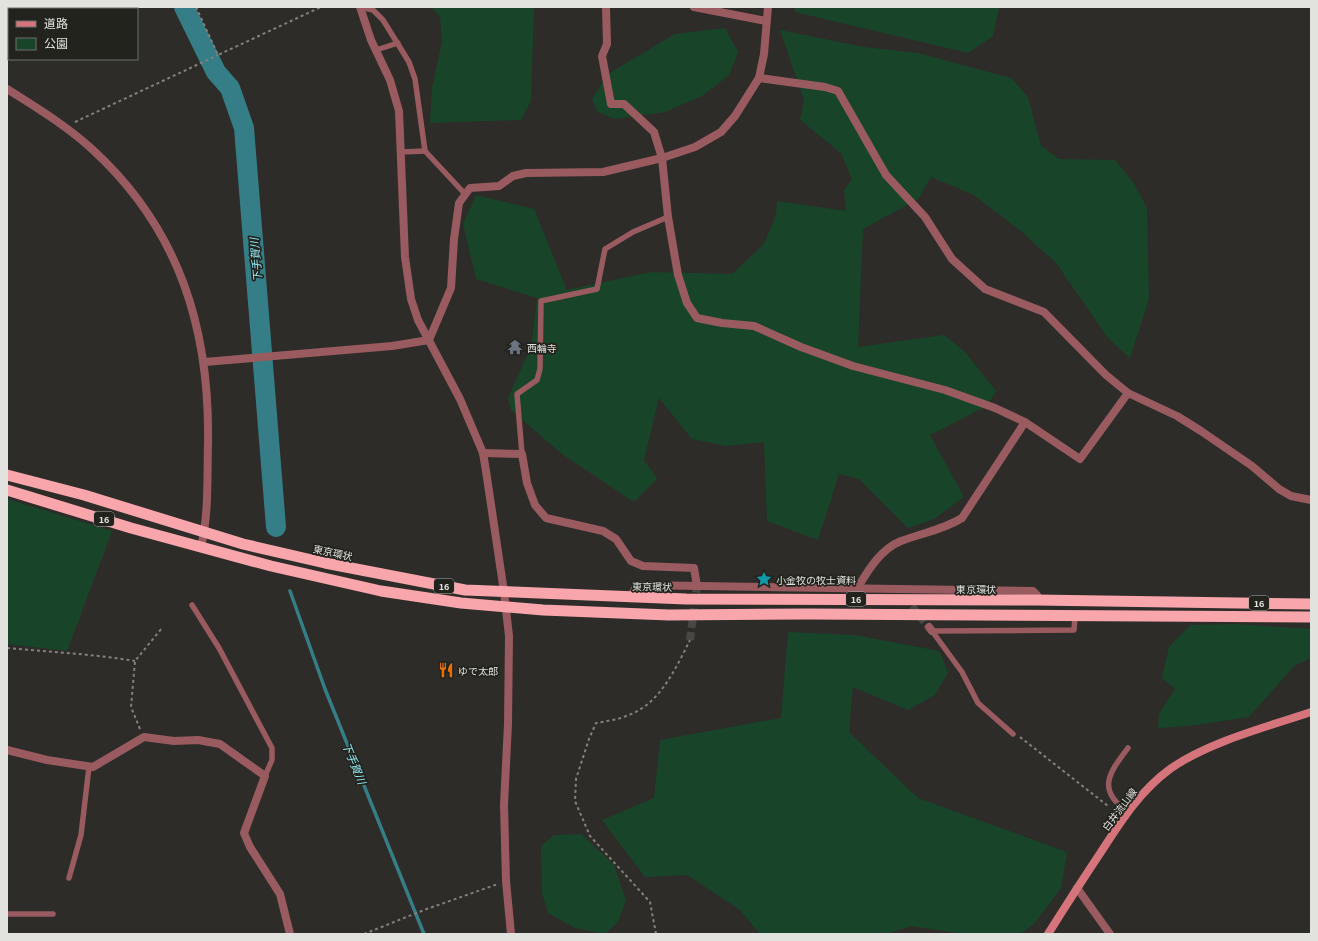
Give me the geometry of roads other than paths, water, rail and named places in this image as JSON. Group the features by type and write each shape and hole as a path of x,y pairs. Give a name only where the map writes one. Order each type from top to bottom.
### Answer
{"highway":[{"name":"東京環状","path":"7,475 84,494 204,532 325,564 465,590 630,598 1048,600 1311,604"},
{"name":"16","path":"7,490 131,528 278,568 380,591 461,603 543,610 669,616 808,614 1311,617"},
{"path":"808,598 808,614"},
{"path":"1047,616 1048,600"}],"main road":[{"name":"白井流山線","path":"1048,934 1126,815 1156,780 1172,768 1191,757 1215,746 1311,712"}],"street":[{"path":"360,7 376,50 390,80 398,111 405,257 411,300 418,320 460,399 483,454 504,592 509,636 508,724 504,805 506,881 511,934"},
{"path":"606,7 607,44 602,56 611,104 624,104 654,132 662,158 668,217 678,275 687,303 697,318 722,323 754,326 801,347 853,366 945,390 1000,410 1025,422 1080,460 1128,393"},
{"path":"694,7 766,21"},
{"path":"429,340 451,288 454,239 459,203 470,188 499,186 513,176 526,173 603,172 662,158 696,147 721,132 735,116 760,78 764,54 768,7"},
{"path":"760,78 825,87 838,91 886,175 925,216 952,258 985,290 1044,312 1106,375 1128,393 1177,416 1201,431 1252,466 1279,489 1291,496 1311,500"},
{"path":"7,89 64,127 109,165 147,213 165,242 191,302 205,362 208,402 206,511 201,547"},
{"path":"205,362 392,346 429,340"},
{"path":"858,587 874,562 887,550 900,542 951,525 962,518 1025,422"},
{"path":"483,454 522,454 527,483 535,505 546,518 603,532 616,539 631,561 643,566 674,566 694,568 697,586"},
{"path":"630,598 637,585 858,587 899,590 1033,591 1037,595 1036,600"},
{"path":"7,750 47,760 93,767 144,738 174,741 198,740 220,744 265,776 244,833 250,847 280,894 290,934"},
{"path":"1077,888 1110,934"}],"lane":[{"path":"360,7 373,10 383,20 409,62 415,79 425,151 465,194"},
{"path":"376,50 398,43"},
{"path":"401,152 425,151"},
{"path":"522,454 517,394 537,380 540,369 541,301 598,289 605,249 633,232 668,217"},
{"path":"192,605 219,648 272,748 272,760 265,776"},
{"path":"1013,734 978,703 962,672 931,629 1074,630 1075,616"},
{"path":"1126,815 1111,797 1107,787 1114,767 1128,748"},
{"path":"69,878 81,835 90,767"},
{"path":"7,914 52,914"}],"waterway":[{"name":"下手賀川","path":"184,7 216,72 230,88 244,128 276,527"},
{"name":"下手賀川","path":"290,591 325,689 424,934"}],"tunnel":[{"path":"690,640 697,586"},
{"path":"904,597 929,627"}],"place":[{"name":"西輪寺","path":"515,347"},
{"name":"小金牧の牧士資料","path":"764,579"},
{"name":"ゆで太郎","path":"446,670"}]}
